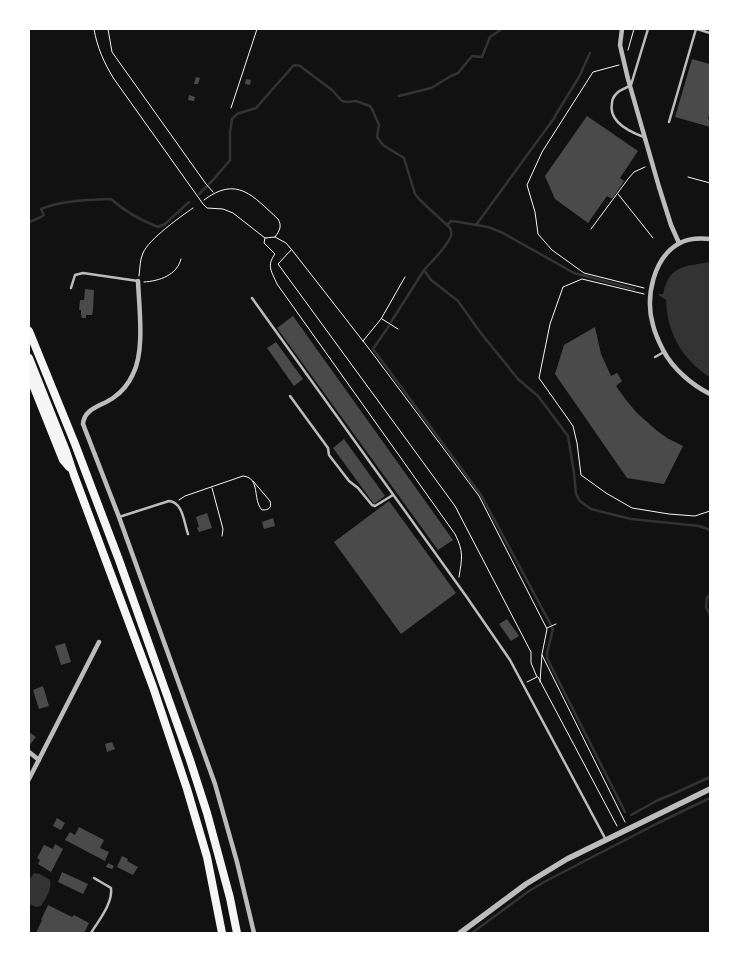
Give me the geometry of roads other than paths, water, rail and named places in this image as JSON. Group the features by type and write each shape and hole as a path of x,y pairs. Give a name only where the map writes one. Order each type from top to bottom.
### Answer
{"highway":[{"path":"29,331 119,560 181,734 207,813 230,898 237,933"},
{"path":"29,358 66,451 153,688 187,789 207,857 222,933"},
{"path":"29,375 64,460 74,475"}],"street":[{"path":"622,29 620,45 628,79 671,224 679,243"},
{"path":"710,239 688,240 679,243 669,252 658,266 650,296 652,325 664,352 681,373 710,394"},
{"path":"138,281 140,338 137,365 129,382 122,390 112,399 88,412 83,424 119,517 215,784 237,862 254,933"},
{"path":"29,779 99,642"},
{"path":"29,752 39,760"},
{"path":"460,933 546,870 710,789"}],"lane":[{"path":"646,138 635,134 617,122 612,116 611,108 612,100 617,93 631,86 648,29"},
{"path":"669,122 697,29 710,33"},
{"path":"71,288 75,275 83,272 138,281"},
{"path":"252,298 510,660 606,840"},
{"path":"655,358 664,352"},
{"path":"290,396 328,448 329,455 372,506 393,494"},
{"path":"119,517 169,500 177,503 180,507 188,534"},
{"path":"91,933 112,894 111,888 94,878"}],"waterway":[{"path":"399,96 431,88 458,73 472,56 482,57 490,37 502,29"},
{"path":"476,225 555,117 579,77 590,53"},
{"path":"199,194 230,160 232,119 237,114 256,108 293,66 300,66 332,90 342,101 356,101 370,106 379,125 377,137 383,145 404,158 415,194 451,231 447,244 424,270 431,280 458,301 518,379 538,396 568,436 576,494 580,501 591,509 631,519 699,526 710,530"},
{"path":"29,222 44,215 41,209 49,206 76,201 111,199 133,215 158,227 165,224 189,202"},
{"path":"447,225 451,221 488,227 501,232 574,273 634,289"},
{"path":"391,322 424,270"},
{"path":"389,326 373,349 481,495 551,625"},
{"path":"710,594 707,598 706,607 710,615"},
{"path":"552,628 547,658 625,812"},
{"path":"631,815 658,800 710,777"},
{"path":"472,933 529,891 546,881 710,798"}]}
